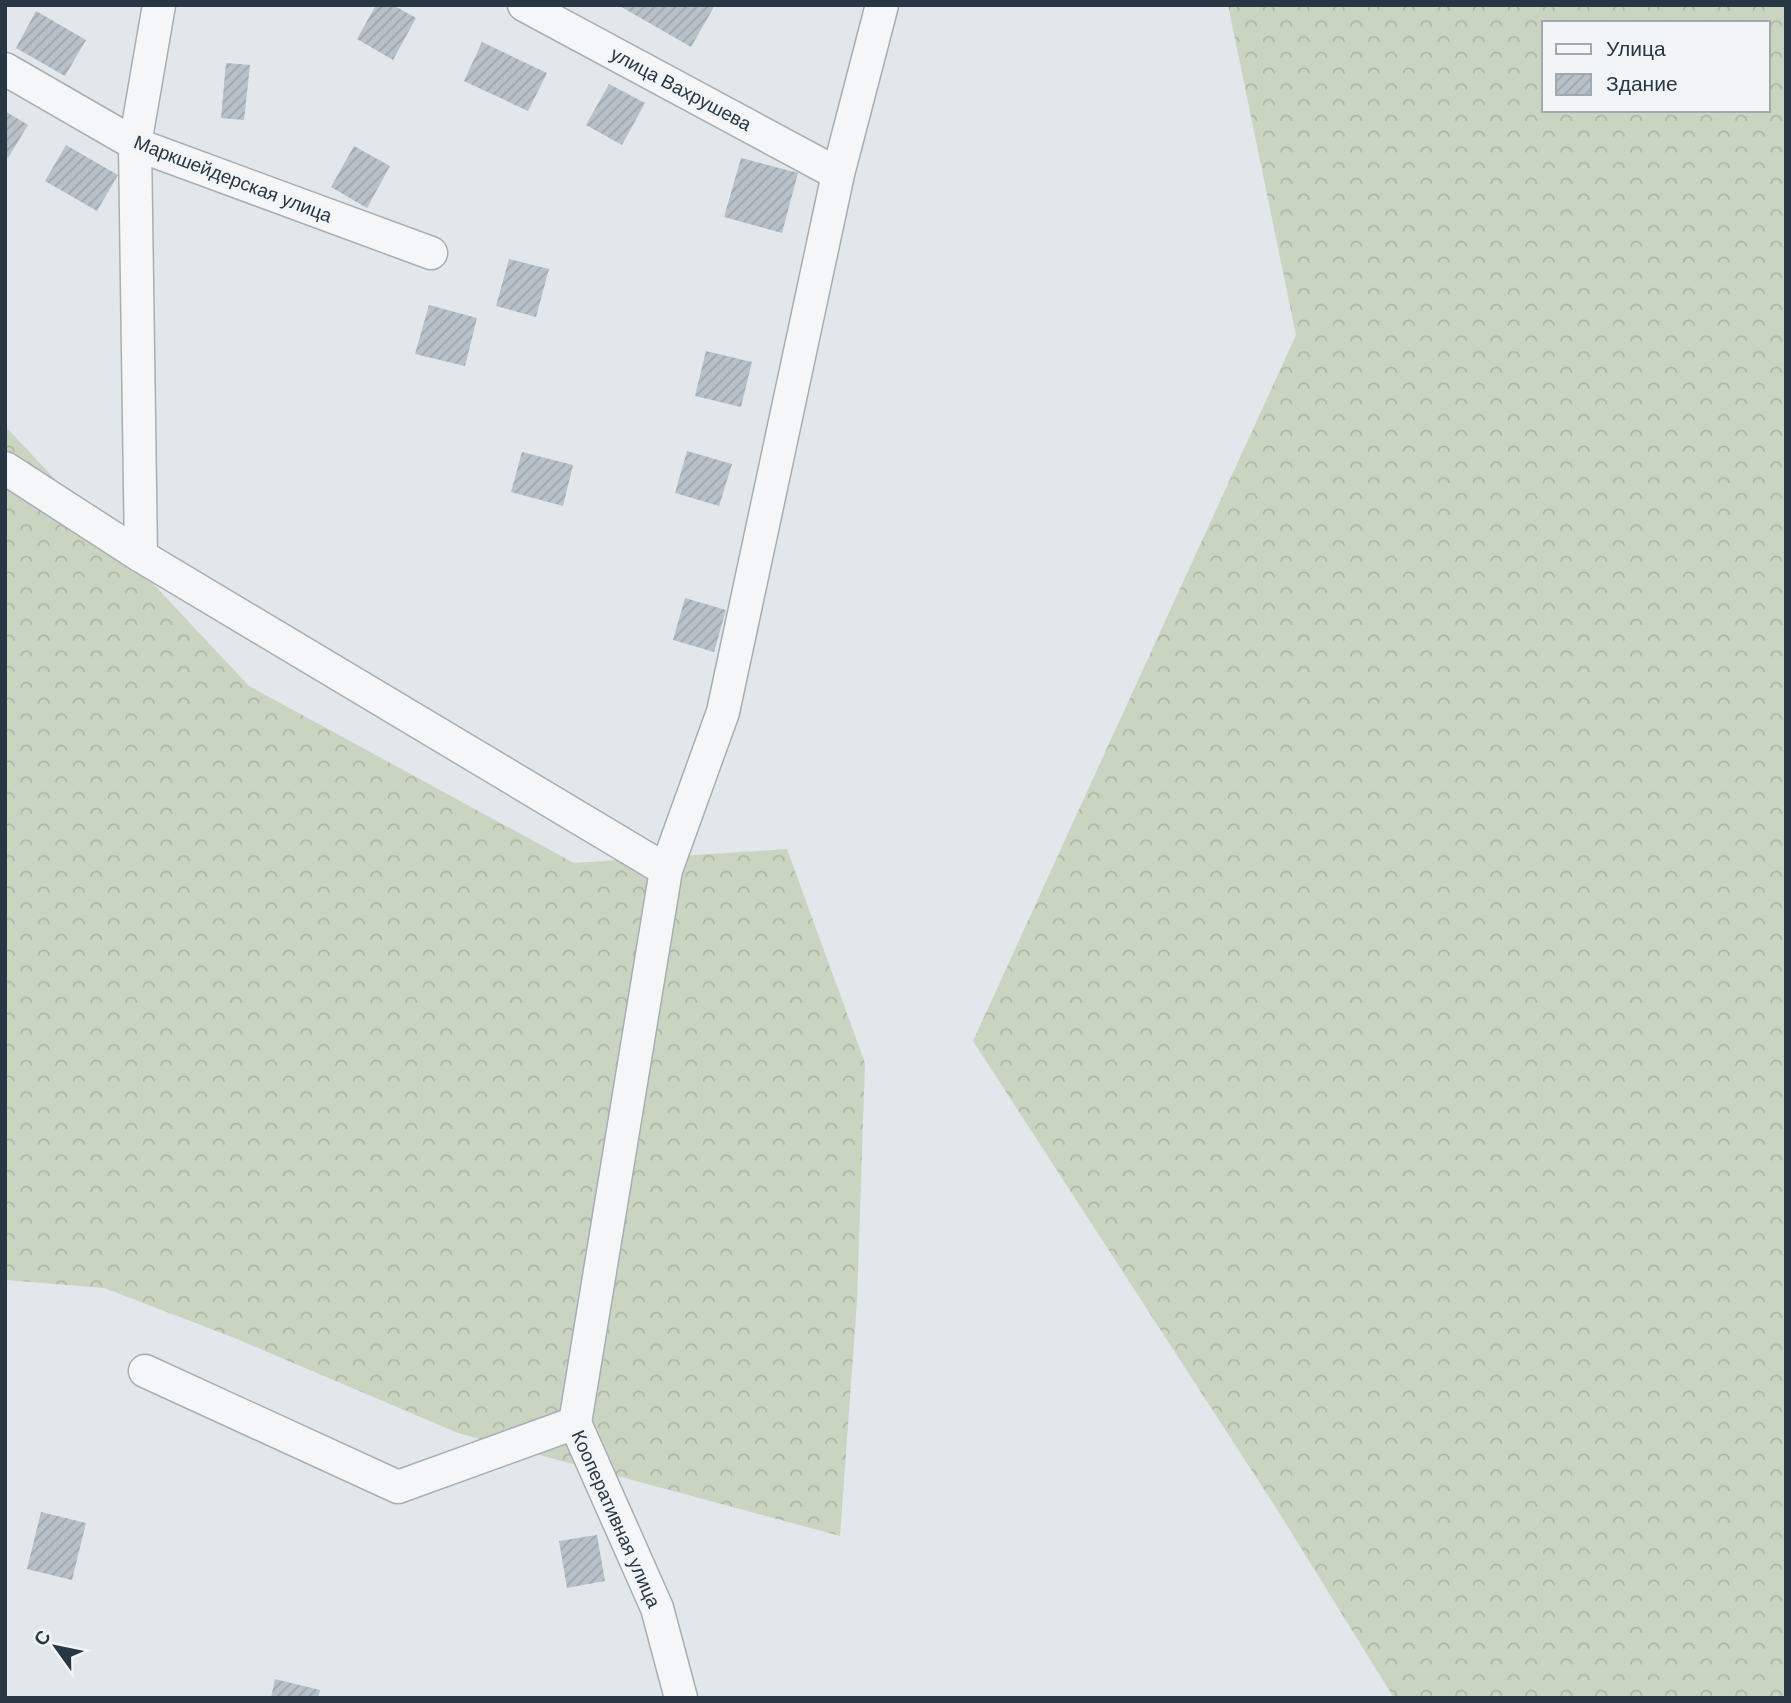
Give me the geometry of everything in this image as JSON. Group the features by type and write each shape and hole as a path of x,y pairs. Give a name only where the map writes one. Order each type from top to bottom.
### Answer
{"street":[{"path":"141,556 135,144 159,5"},
{"name":"улица Вахрушева","path":"524,5 838,174"},
{"path":"575,1423 666,870 723,712 838,174 882,5"},
{"name":"Маркшейдерская улица","path":"5,69 135,144 431,253"},
{"path":"5,468 141,556 666,870"},
{"name":"Кооперативная улица","path":"145,1371 398,1487 575,1423 657,1608 681,1698"}],"green space":[{"path":"1228,5 1786,5 1786,1698 1394,1698 1278,1511 973,1041 1296,335"},
{"path":"5,426 249,686 574,863 787,849 865,1063 857,1301 840,1536 458,1433 232,1337 104,1288 5,1280"}],"building":[{"path":"376,5 393,5 416,18 393,60 357,39"},
{"path":"618,5 715,5 691,47"},
{"path":"36,11 86,40 65,76 16,48"},
{"path":"482,42 547,73 528,111 464,81"},
{"path":"226,63 250,65 244,120 221,118"},
{"path":"609,84 645,103 622,145 586,125"},
{"path":"5,111 28,125 8,158 5,156"},
{"path":"66,145 118,175 97,211 45,181"},
{"path":"354,146 390,166 367,208 331,187"},
{"path":"741,158 798,173 782,233 724,217"},
{"path":"509,259 549,269 536,317 496,306"},
{"path":"429,305 477,318 465,366 415,354"},
{"path":"706,351 752,362 741,407 695,396"},
{"path":"687,451 732,464 719,506 675,493"},
{"path":"522,452 573,465 563,506 511,492"},
{"path":"685,598 726,610 714,652 673,640"},
{"path":"41,1512 86,1523 72,1580 27,1569"},
{"path":"597,1535 605,1581 567,1588 559,1541"},
{"path":"275,1679 320,1690 318,1698 271,1698"}]}
